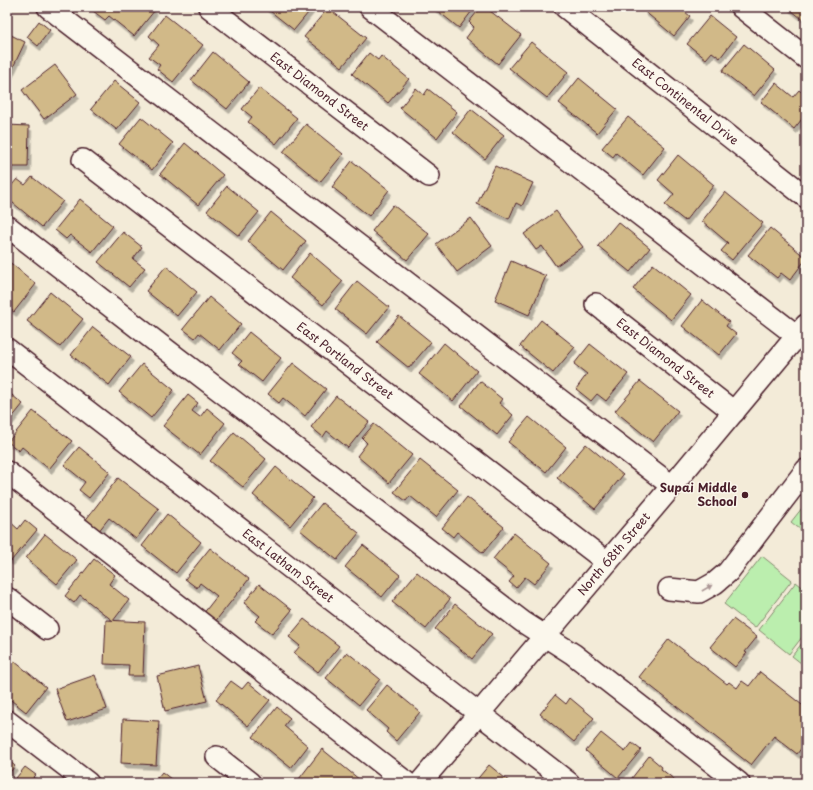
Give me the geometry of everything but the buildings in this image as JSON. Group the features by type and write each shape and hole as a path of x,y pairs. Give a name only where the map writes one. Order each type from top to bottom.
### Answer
{"street":[{"path":"48,7 672,486"},
{"name":"East Diamond Street","path":"209,7 429,176"},
{"path":"370,7 801,330"},
{"name":"East Continental Drive","path":"565,7 806,196"},
{"path":"741,7 806,58"},
{"name":"East Portland Street","path":"83,160 607,562"},
{"path":"7,226 491,598 523,622 573,654 739,783"},
{"name":"East Diamond Street","path":"596,304 734,412"},
{"name":"North 68th Street","path":"420,783 672,486 801,330"},
{"name":"East Latham Street","path":"7,349 570,783"},
{"path":"669,590 699,592 715,583 728,572 806,470"},
{"path":"7,472 407,783"},
{"path":"7,598 47,629"},
{"path":"7,721 88,783"},
{"path":"217,757 250,783"}],"green space":[{"path":"806,503 806,534 791,522"},
{"path":"762,556 792,580 755,628 724,604"},
{"path":"796,582 806,590 806,632 789,654 759,630"},
{"path":"806,638 806,667 792,656"}],"place":[{"name":"Supai Middle School","path":"745,495"}]}
